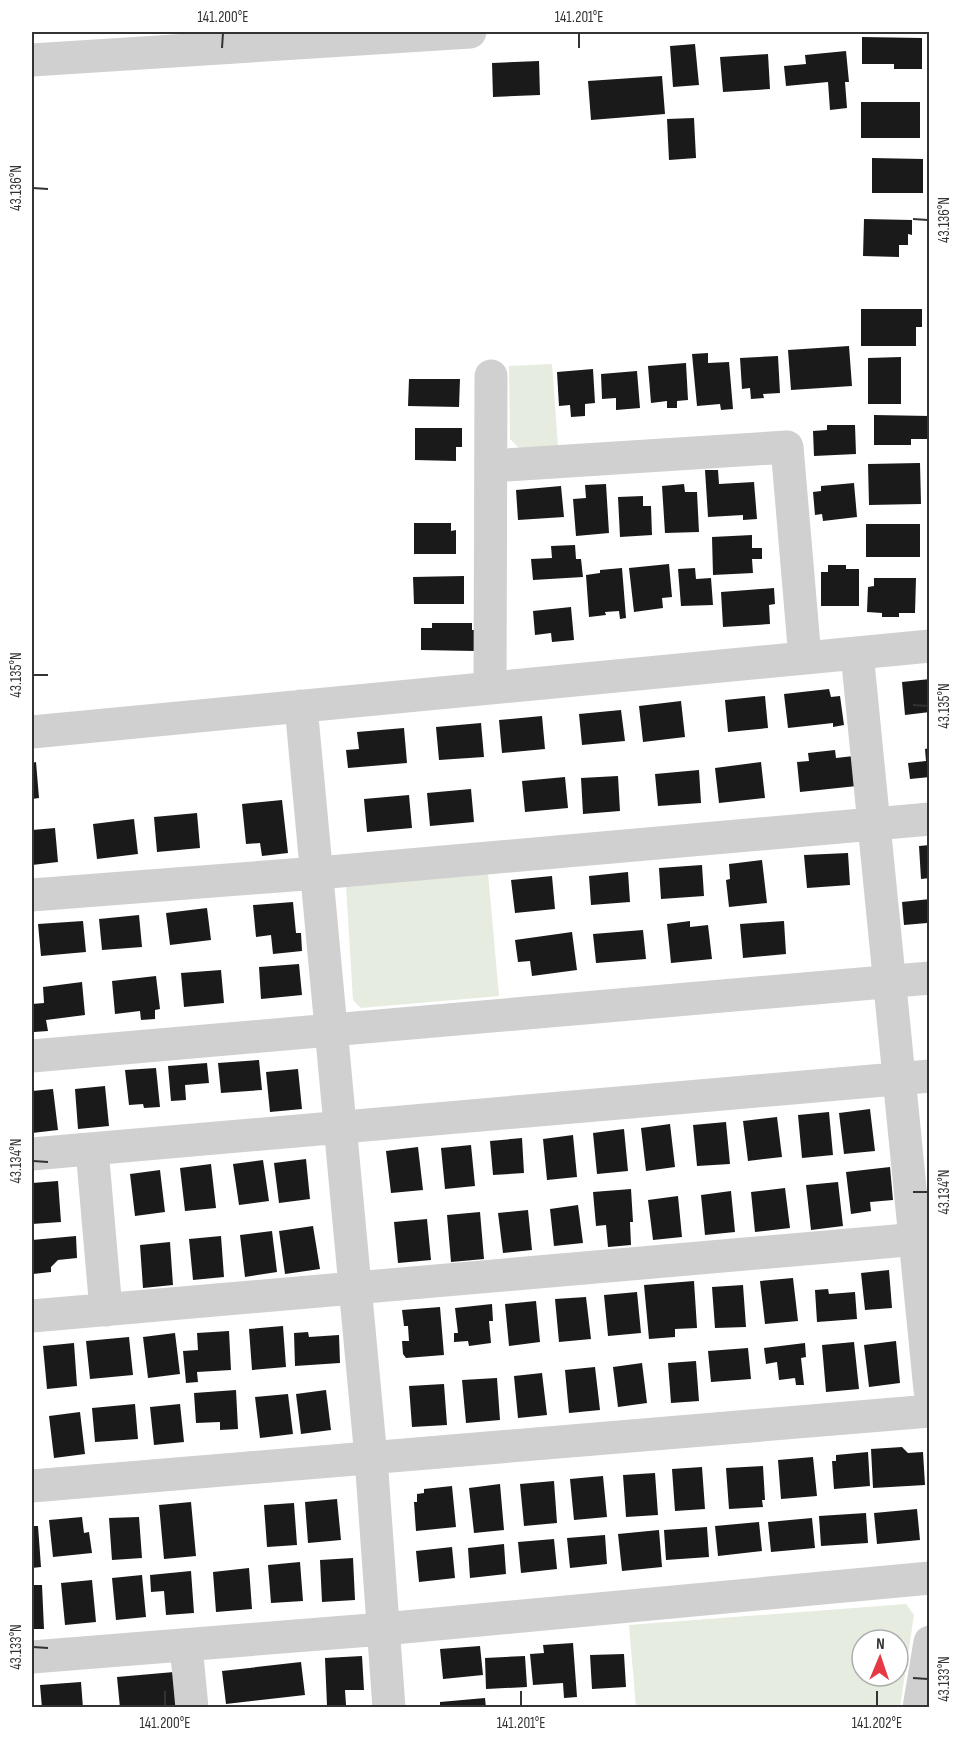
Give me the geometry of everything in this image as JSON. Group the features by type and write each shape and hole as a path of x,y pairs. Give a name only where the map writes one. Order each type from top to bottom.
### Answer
{"street":[{"path":"32,60 189,41 470,32"},
{"path":"490,688 491,376"},
{"path":"491,466 787,447 805,658"},
{"path":"32,732 930,646"},
{"path":"857,653 890,982 914,1078 930,1390"},
{"path":"301,706 370,1458 389,1707"},
{"path":"32,895 318,873 930,819"},
{"path":"32,1056 930,978"},
{"path":"32,1154 914,1078"},
{"path":"92,1149 106,1310"},
{"path":"32,1316 922,1238"},
{"path":"32,1486 930,1411"},
{"path":"32,1657 383,1629 930,1578"},
{"path":"919,1707 930,1642"},
{"path":"186,1645 192,1707"}],"shaded area":[{"path":"552,364 558,446 519,448 510,439 509,366"},
{"path":"488,873 499,996 361,1008 353,1000 346,886"},
{"path":"906,1604 914,1615 910,1641 910,1628 850,1628 850,1688 903,1688 900,1707 636,1707 629,1625"}],"building":[{"path":"862,37 922,38 922,69 894,69 894,64 862,64"},
{"path":"695,44 699,85 673,87 670,46"},
{"path":"846,51 849,82 845,82 847,108 830,110 828,82 786,86 784,66 806,64 805,55"},
{"path":"768,54 770,89 723,92 720,57"},
{"path":"539,61 540,95 493,97 492,63"},
{"path":"662,76 665,114 591,120 588,81"},
{"path":"861,102 920,102 920,138 861,138"},
{"path":"694,118 696,158 669,160 667,119"},
{"path":"872,158 923,159 923,193 872,193"},
{"path":"864,219 912,220 912,235 908,234 908,245 899,245 899,257 863,256"},
{"path":"861,309 922,309 922,327 916,327 916,346 861,346"},
{"path":"849,346 852,386 791,390 788,350"},
{"path":"708,353 708,363 729,362 733,409 721,410 720,404 697,406 692,354"},
{"path":"778,356 780,393 763,394 764,398 751,399 750,388 742,389 740,358"},
{"path":"901,357 901,404 868,404 868,358"},
{"path":"686,363 688,400 677,401 677,408 667,408 667,401 651,403 648,366"},
{"path":"593,369 595,403 585,404 585,416 571,417 570,405 559,406 557,372"},
{"path":"637,371 640,408 616,410 616,398 602,399 601,374"},
{"path":"409,379 460,379 459,407 408,406"},
{"path":"874,415 930,416 930,439 911,439 911,445 874,445"},
{"path":"827,425 855,425 856,454 814,456 813,431 827,430"},
{"path":"415,428 462,428 462,447 456,447 456,461 415,460"},
{"path":"920,463 921,504 869,505 868,464"},
{"path":"705,470 718,470 719,484 754,482 757,519 743,520 743,515 708,517"},
{"path":"854,483 857,517 823,521 822,514 815,515 813,492 821,491 821,486"},
{"path":"606,484 609,533 576,536 573,499 586,498 585,485"},
{"path":"684,484 685,492 697,492 699,532 665,533 662,486"},
{"path":"561,486 564,517 518,520 516,490"},
{"path":"643,496 643,506 651,506 652,535 620,537 618,497"},
{"path":"414,523 451,523 451,531 456,530 456,554 414,554"},
{"path":"866,524 920,524 920,557 866,557"},
{"path":"752,535 752,548 762,548 762,559 752,559 753,573 713,575 712,537"},
{"path":"575,545 576,559 581,559 583,577 533,580 531,559 552,558 551,546"},
{"path":"669,564 672,597 662,598 663,608 634,612 629,568"},
{"path":"828,565 846,565 846,569 859,569 859,606 821,606 821,572 828,572"},
{"path":"622,568 626,618 620,619 619,611 589,617 586,575 600,573 600,570"},
{"path":"695,568 696,579 711,578 713,605 681,606 678,569"},
{"path":"464,576 464,604 414,604 413,577"},
{"path":"874,578 916,578 915,613 899,613 899,617 882,617 882,613 867,612 868,587 874,586"},
{"path":"774,588 775,604 769,605 770,624 723,627 721,592"},
{"path":"571,607 574,640 552,642 551,633 535,635 533,611"},
{"path":"432,623 472,623 472,630 475,630 475,651 421,650 421,628 432,628"},
{"path":"930,679 930,712 905,715 902,682"},
{"path":"829,689 831,697 840,696 844,725 833,727 833,723 788,728 784,694"},
{"path":"765,696 768,728 728,732 725,700"},
{"path":"681,701 685,737 643,742 639,706"},
{"path":"621,710 625,741 582,745 579,714"},
{"path":"542,716 545,749 502,753 499,720"},
{"path":"481,723 484,757 439,760 436,727"},
{"path":"404,728 407,763 348,768 346,750 359,749 357,732"},
{"path":"930,748 930,777 910,779 908,763 926,761 925,749"},
{"path":"835,750 836,758 854,756 857,786 800,792 797,762 809,761 808,753"},
{"path":"36,762 39,798 32,799 32,763"},
{"path":"761,762 765,798 719,803 715,768"},
{"path":"699,770 701,803 658,806 655,774"},
{"path":"618,776 620,811 583,814 581,778"},
{"path":"565,777 568,808 525,812 522,781"},
{"path":"471,789 474,822 430,826 427,793"},
{"path":"409,795 412,828 367,832 364,799"},
{"path":"282,800 288,853 262,856 260,843 246,844 242,804"},
{"path":"197,813 200,848 157,852 154,817"},
{"path":"134,819 138,854 97,859 93,824"},
{"path":"55,828 58,862 32,865 32,830"},
{"path":"930,845 930,878 921,879 919,846"},
{"path":"848,853 850,885 807,888 804,855"},
{"path":"762,860 767,903 729,907 726,880 730,879 729,864"},
{"path":"702,865 704,896 661,899 659,868"},
{"path":"628,872 630,902 591,905 589,876"},
{"path":"552,876 555,909 515,913 511,880"},
{"path":"930,899 930,934 928,934 927,923 904,925 902,902"},
{"path":"293,902 296,933 301,933 302,951 273,954 271,935 256,937 253,905"},
{"path":"207,908 211,940 170,945 166,913"},
{"path":"139,915 142,947 102,950 99,919"},
{"path":"83,921 86,952 41,956 38,924"},
{"path":"690,921 690,927 708,925 712,959 671,963 667,924"},
{"path":"784,921 786,954 743,958 740,924"},
{"path":"643,930 646,959 596,963 593,934"},
{"path":"572,932 577,970 532,976 530,961 518,962 515,940"},
{"path":"299,964 302,995 261,999 259,967"},
{"path":"221,970 224,1003 184,1007 181,973"},
{"path":"156,976 160,1009 155,1010 155,1019 141,1020 140,1011 115,1014 112,981"},
{"path":"82,982 85,1015 46,1020 48,1031 34,1032 32,1004 44,1003 43,987"},
{"path":"259,1060 262,1090 221,1093 218,1063"},
{"path":"207,1063 209,1083 185,1085 186,1100 171,1101 168,1066"},
{"path":"156,1068 160,1107 144,1108 143,1104 129,1105 125,1070"},
{"path":"298,1069 302,1109 270,1112 266,1072"},
{"path":"105,1086 109,1126 78,1129 75,1089"},
{"path":"53,1089 58,1130 32,1133 32,1091"},
{"path":"870,1109 875,1151 844,1154 839,1113"},
{"path":"829,1112 833,1155 802,1158 798,1115"},
{"path":"777,1117 782,1157 748,1161 743,1121"},
{"path":"726,1122 730,1164 697,1166 693,1125"},
{"path":"670,1124 675,1167 646,1171 641,1128"},
{"path":"624,1129 628,1171 597,1174 593,1133"},
{"path":"573,1135 577,1177 547,1180 543,1139"},
{"path":"522,1138 524,1173 493,1175 490,1141"},
{"path":"471,1145 475,1186 445,1189 441,1148"},
{"path":"418,1147 423,1190 391,1193 386,1151"},
{"path":"306,1159 310,1199 279,1203 274,1163"},
{"path":"263,1160 269,1201 239,1205 233,1164"},
{"path":"211,1164 216,1208 185,1211 180,1168"},
{"path":"890,1167 893,1200 870,1202 871,1211 851,1214 846,1172"},
{"path":"160,1170 165,1212 135,1216 130,1174"},
{"path":"58,1181 61,1222 32,1224 32,1183"},
{"path":"838,1182 843,1226 811,1230 806,1185"},
{"path":"785,1188 790,1228 755,1232 751,1192"},
{"path":"631,1189 633,1222 630,1222 631,1245 608,1247 606,1225 596,1226 593,1192"},
{"path":"731,1191 735,1232 705,1235 701,1195"},
{"path":"678,1196 682,1237 653,1240 648,1200"},
{"path":"578,1205 583,1243 554,1246 550,1209"},
{"path":"528,1210 532,1250 503,1253 498,1213"},
{"path":"480,1212 484,1259 451,1262 447,1215"},
{"path":"427,1219 431,1260 398,1263 394,1222"},
{"path":"313,1226 320,1269 285,1274 279,1231"},
{"path":"272,1231 277,1272 245,1277 240,1235"},
{"path":"76,1236 77,1258 58,1260 51,1267 51,1272 33,1274 32,1240"},
{"path":"221,1236 224,1277 193,1280 189,1239"},
{"path":"170,1242 173,1285 143,1288 140,1245"},
{"path":"889,1270 892,1308 865,1310 861,1273"},
{"path":"793,1278 798,1321 765,1324 760,1281"},
{"path":"694,1281 697,1328 675,1329 675,1337 649,1339 644,1285"},
{"path":"743,1285 746,1327 715,1328 712,1287"},
{"path":"828,1289 829,1294 855,1292 857,1319 817,1322 815,1290"},
{"path":"637,1292 641,1333 608,1336 604,1295"},
{"path":"586,1297 591,1339 559,1342 555,1299"},
{"path":"536,1301 540,1342 509,1346 505,1304"},
{"path":"492,1304 493,1321 489,1321 491,1343 469,1346 468,1341 454,1342 454,1333 458,1333 455,1308"},
{"path":"440,1307 444,1355 406,1358 403,1354 402,1341 409,1341 408,1326 404,1326 402,1310"},
{"path":"283,1326 286,1367 252,1370 249,1329"},
{"path":"229,1331 231,1370 197,1372 198,1382 186,1383 183,1351 198,1350 197,1333"},
{"path":"308,1332 309,1337 339,1335 340,1363 295,1366 294,1333"},
{"path":"175,1333 180,1374 148,1378 143,1337"},
{"path":"129,1337 133,1375 90,1379 86,1341"},
{"path":"896,1341 900,1383 869,1387 864,1345"},
{"path":"854,1342 859,1389 826,1392 822,1345"},
{"path":"74,1343 77,1386 47,1389 43,1346"},
{"path":"805,1343 806,1357 801,1358 804,1385 796,1385 795,1378 779,1380 777,1362 766,1364 764,1348"},
{"path":"748,1348 751,1379 711,1382 708,1351"},
{"path":"696,1361 699,1401 671,1403 668,1363"},
{"path":"642,1363 647,1403 618,1407 613,1367"},
{"path":"595,1367 600,1410 569,1413 565,1370"},
{"path":"542,1373 547,1415 518,1418 514,1376"},
{"path":"497,1378 500,1420 466,1423 462,1380"},
{"path":"444,1384 447,1425 412,1427 409,1386"},
{"path":"236,1390 238,1429 220,1430 220,1422 196,1423 194,1393"},
{"path":"326,1390 331,1430 301,1434 296,1394"},
{"path":"288,1394 293,1434 260,1438 255,1397"},
{"path":"135,1404 138,1439 95,1442 92,1408"},
{"path":"180,1404 184,1442 154,1445 150,1407"},
{"path":"80,1412 85,1454 54,1458 49,1416"},
{"path":"902,1447 908,1453 923,1452 925,1485 873,1488 871,1449"},
{"path":"868,1452 870,1486 834,1489 832,1461 836,1461 836,1455"},
{"path":"813,1457 817,1496 781,1499 778,1460"},
{"path":"763,1466 765,1500 762,1500 763,1507 729,1509 726,1468"},
{"path":"702,1467 705,1509 675,1511 672,1469"},
{"path":"655,1473 658,1515 626,1517 623,1475"},
{"path":"603,1476 607,1517 574,1520 570,1479"},
{"path":"554,1481 557,1523 524,1526 520,1484"},
{"path":"500,1484 504,1530 474,1533 469,1488"},
{"path":"452,1486 456,1527 416,1531 414,1502 417,1502 417,1494 424,1493 424,1489"},
{"path":"337,1499 341,1540 308,1543 305,1502"},
{"path":"191,1502 196,1556 164,1559 159,1505"},
{"path":"294,1503 297,1545 267,1547 264,1505"},
{"path":"917,1509 920,1540 877,1544 874,1513"},
{"path":"866,1513 868,1543 821,1546 819,1516"},
{"path":"82,1517 84,1533 89,1532 92,1553 53,1557 49,1520"},
{"path":"139,1517 142,1558 112,1560 109,1518"},
{"path":"812,1518 815,1548 771,1552 768,1522"},
{"path":"759,1522 762,1551 718,1556 715,1526"},
{"path":"32,1526 38,1526 41,1567 32,1568"},
{"path":"707,1527 709,1557 666,1560 664,1530"},
{"path":"659,1530 662,1567 622,1571 618,1534"},
{"path":"605,1535 607,1564 570,1568 567,1538"},
{"path":"554,1539 557,1569 521,1573 518,1542"},
{"path":"504,1544 506,1574 470,1578 468,1548"},
{"path":"452,1547 455,1578 419,1582 416,1551"},
{"path":"353,1558 355,1600 322,1602 320,1560"},
{"path":"300,1562 303,1601 271,1603 268,1565"},
{"path":"249,1568 252,1609 216,1612 213,1572"},
{"path":"191,1571 194,1613 166,1615 164,1591 151,1592 150,1575"},
{"path":"142,1575 146,1617 116,1620 112,1578"},
{"path":"92,1580 96,1622 65,1625 61,1583"},
{"path":"32,1585 42,1585 44,1629 32,1629"},
{"path":"573,1643 577,1697 564,1698 563,1683 533,1685 530,1654 544,1653 543,1645"},
{"path":"480,1646 483,1675 443,1679 440,1649"},
{"path":"624,1654 626,1687 592,1689 590,1655"},
{"path":"362,1656 364,1690 345,1690 346,1705 327,1706 325,1658"},
{"path":"525,1656 527,1687 486,1689 485,1658"},
{"path":"301,1662 305,1695 226,1704 222,1671"},
{"path":"174,1672 177,1707 120,1708 117,1677"},
{"path":"81,1682 83,1708 42,1708 40,1685"},
{"path":"485,1698 486,1708 440,1708 440,1702"}]}
